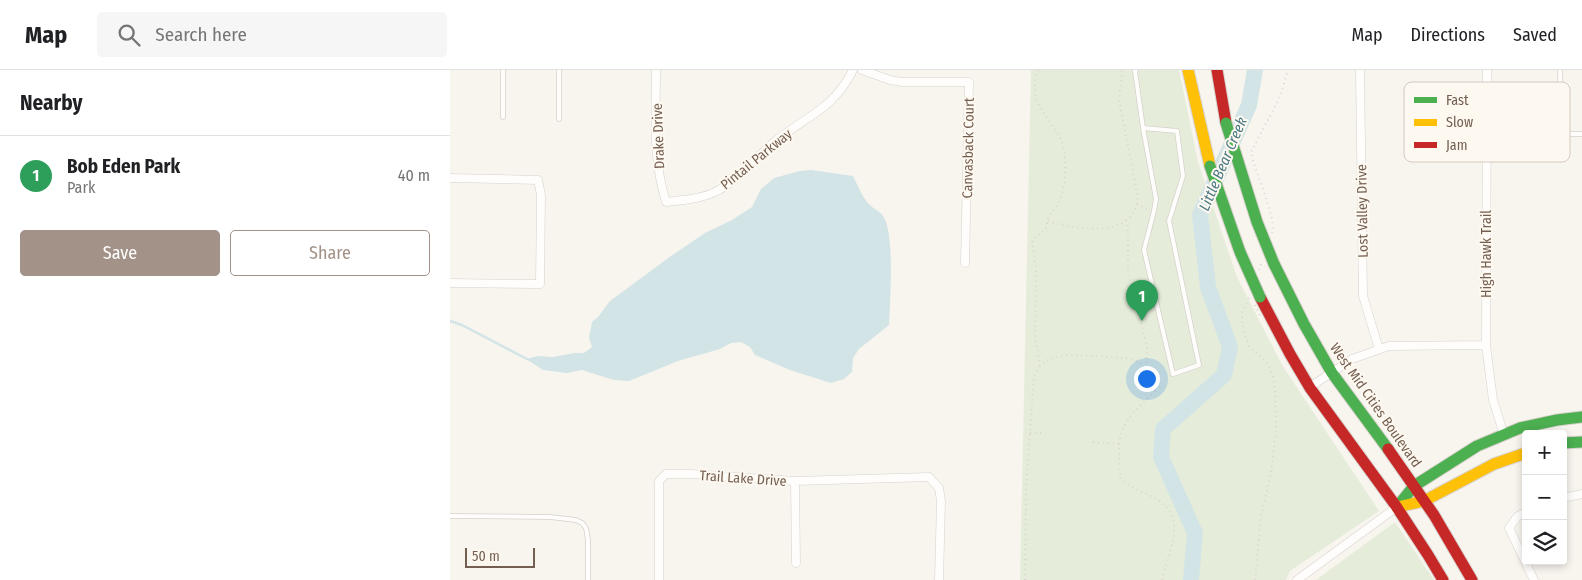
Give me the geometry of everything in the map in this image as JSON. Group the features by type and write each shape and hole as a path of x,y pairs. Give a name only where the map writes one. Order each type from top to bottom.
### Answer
{"main road":[{"path":"1188,70 1210,166 1240,252 1260,297 1310,387 1397,507 1443,580"},
{"name":"West Mid Cities Boulevard","path":"1217,70 1226,124 1257,222 1274,264 1304,324 1332,373 1414,486 1472,580"},
{"path":"1397,507 1414,486 1477,446 1520,428 1582,417"},
{"path":"1567,444 1582,442"},
{"path":"1397,507 1424,501 1494,464 1522,454"}],"street":[{"name":"Drake Drive","path":"656,70 656,161 666,202"},
{"name":"Pintail Parkway","path":"666,202 703,196 716,192 727,185 774,142 825,107 843,87 853,70"},
{"name":"Canvasback Court","path":"862,70 890,80 902,82 969,82 965,263"},
{"name":"Lost Valley Drive","path":"1360,70 1363,296 1379,349"},
{"name":"High Hawk Trail","path":"1487,162 1486,345 1493,400 1504,435"},
{"path":"450,178 538,180 540,195 540,284 450,283"},
{"path":"1310,387 1352,359 1389,346 1486,345"},
{"name":"Trail Lake Drive","path":"660,580 659,481 666,474 691,474 795,481 930,477 939,488 942,501 939,580"},
{"path":"795,481 796,563"},
{"path":"1567,497 1582,494"},
{"path":"1297,580 1397,507"},
{"path":"1522,514 1518,516 1509,528 1534,580"}],"lane":[{"path":"503,116 504,70"},
{"path":"559,70 559,119"},
{"path":"1136,70 1142,128 1156,199 1144,250 1173,374 1199,365 1168,221 1183,176 1177,131 1142,128"},
{"path":"450,516 550,517 576,520 586,528 588,540 588,580"}],"path":[{"path":"1038,70 1034,91 1038,106 1057,131 1063,143 1065,157 1063,193 1058,205 1049,216 1046,229 1032,240 1036,271 1035,339 1039,367"},
{"path":"1048,221 1063,226 1105,228 1116,226 1132,215 1138,198 1119,100 1121,70"},
{"path":"1136,204 1154,211"},
{"path":"1126,220 1128,228 1128,274 1141,321 1146,346 1146,365 1154,391"},
{"path":"1146,346 1151,345"},
{"path":"1025,580 1026,488 1034,376 1039,367 1057,356 1069,355 1130,359 1146,365"},
{"path":"1162,386 1154,391 1131,415 1121,431 1120,444 1120,478 1159,501 1165,506 1173,519 1174,534 1172,546 1162,580"},
{"path":"1030,433 1042,433"},
{"path":"1093,442 1120,444"}],"green space":[{"path":"1031,70 1179,70 1198,162 1237,277 1282,365 1379,511 1290,571 1286,580 1020,580"},
{"path":"1395,522 1434,580 1316,580"}],"shaded area":[{"path":"811,170 853,176 866,200 883,216 887,224 891,268 889,325 859,349 853,358 852,372 844,379 831,383 790,370 755,355 750,347 741,342 731,343 720,349 678,361 629,381 614,380 582,370 567,373 543,370 526,359 538,356 553,357 584,353 592,347 589,338 592,322 610,301 705,233 732,220 752,207 761,189 774,178"}],"waterway":[{"name":"Little Bear Creek","path":"1191,580 1195,533 1161,457 1163,429 1224,375 1230,347 1208,287 1200,215 1249,105 1255,70"},
{"path":"450,321 462,325 527,359"}],"traffic: fast":[{"path":"1226,123 1257,222 1274,264"},
{"path":"1210,166 1240,252 1260,297"},
{"path":"1274,264 1304,324 1332,373 1388,449"},
{"path":"1397,507 1414,486 1477,446 1520,428 1582,417"},
{"path":"1567,443 1582,442"}],"traffic: slow":[{"path":"1188,70 1210,166"},
{"path":"1397,507 1424,501 1494,464 1522,454"}],"traffic: jam":[{"path":"1217,70 1226,123"},
{"path":"1260,297 1310,388 1396,506 1443,580"},
{"path":"1388,449 1434,515 1472,580"}],"place":[{"name":"Bob Eden Park","path":"1142,321"}]}
